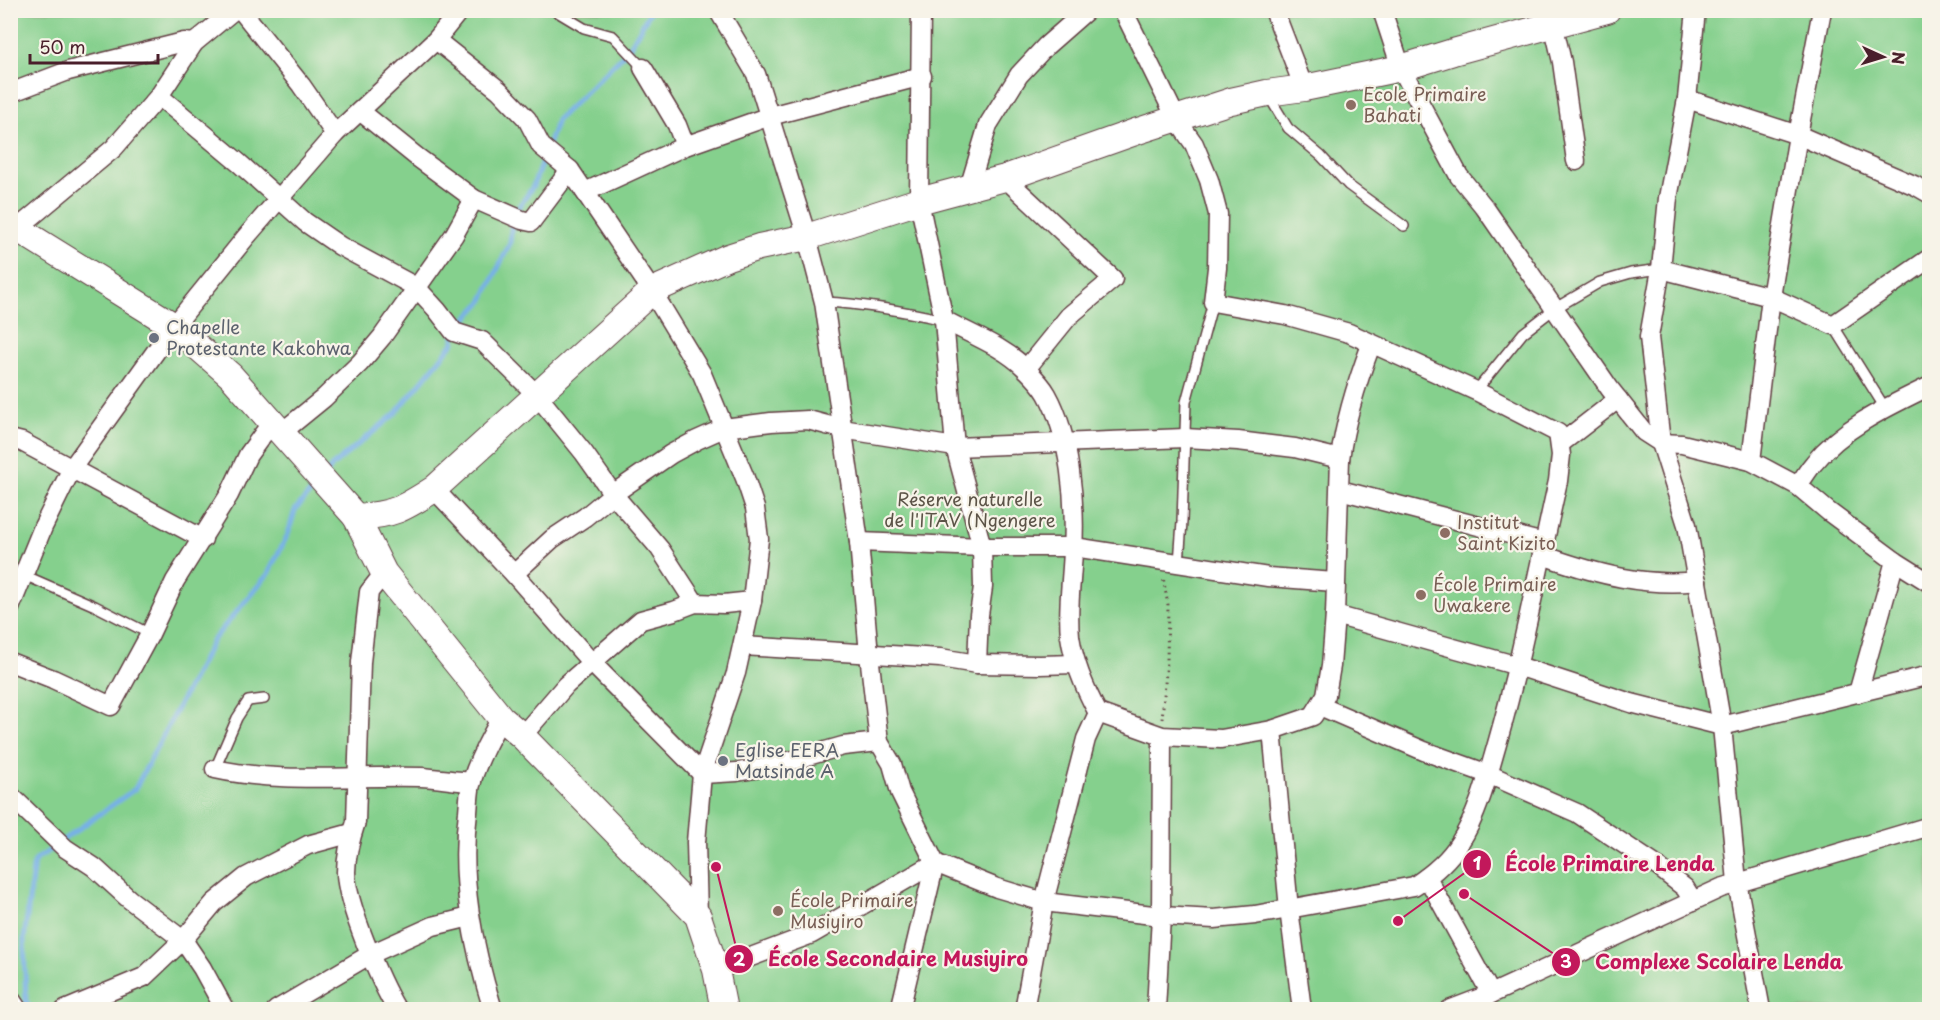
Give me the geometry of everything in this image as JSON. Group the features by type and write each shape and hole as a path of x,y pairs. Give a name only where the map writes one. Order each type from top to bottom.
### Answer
{"street":[{"path":"234,10 194,43 159,96 114,148 13,231 174,326 231,376 356,517 384,573 501,718 522,736 698,916"},
{"path":"241,10 301,84 335,134"},
{"path":"10,608 43,527 72,468 174,326 335,134 436,40 460,10"},
{"path":"921,10 919,201 944,320 955,447 982,547 983,587 979,615 977,664"},
{"path":"719,11 756,74 807,237 824,302 859,542 879,742 892,764 900,792 936,862 997,888 1044,902 1161,916 1214,919 1255,915 1414,886 1427,878 1460,843 1488,774 1518,666 1558,481 1562,455 1558,433 1476,391 1349,333 1285,315 1213,302 1217,268 1218,214 1209,180 1194,144 1177,120 1123,10"},
{"path":"1274,10 1304,87"},
{"path":"1382,10 1401,68 1459,176 1485,208 1554,309 1644,432 1662,443 1682,444 1751,461 1798,486 1828,512 1895,561 1927,577"},
{"path":"356,517 384,516 410,506 434,489 652,291 728,257 759,247 807,237 919,201 1005,178 1232,101 1401,68 1552,17 1607,10"},
{"path":"1696,10 1687,99 1668,198 1661,269 1649,337 1662,443 1687,525 1722,726 1737,882 1761,1010"},
{"path":"1751,461 1771,297 1822,10"},
{"path":"969,188 988,124 1019,75 1082,12"},
{"path":"1552,17 1562,62 1576,161"},
{"path":"436,40 499,90 527,119 541,146 564,164 585,192 652,291 702,374 755,508 759,539 752,601 736,673 702,774 696,842 698,916 716,970 724,1010"},
{"path":"10,93 79,68 184,42 194,43"},
{"path":"644,68 677,125 685,146"},
{"path":"585,192 685,146 770,116 922,76"},
{"path":"159,96 304,222 340,246 416,287 454,332 482,341 537,395 584,453 613,494 660,549 695,603"},
{"path":"1687,99 1798,135 1916,186 1929,194"},
{"path":"360,111 474,199 513,217 531,222 564,164"},
{"path":"1005,178 1113,279 1069,316 1026,369"},
{"path":"10,662 111,705 150,634 175,581 229,495 248,455 277,427 324,398 360,363 382,337 454,235 474,199"},
{"path":"1661,269 1771,297 1833,325 1929,258"},
{"path":"944,320 1001,350 1026,369 1046,392 1065,444 1071,492 1074,547 1069,609 1070,635 1076,664 1098,713 1162,736 1221,739 1272,730 1313,716 1320,706 1326,694 1331,666 1335,615 1336,531 1343,436 1358,380 1371,345"},
{"path":"1798,486 1813,464 1844,435 1886,408 1929,386"},
{"path":"1560,444 1618,399"},
{"path":"514,574 552,539 585,517 613,494 671,454 724,428 808,420 843,429 955,447 1185,438 1238,441 1294,448 1340,459"},
{"path":"10,439 21,442 72,468 203,539"},
{"path":"434,489 514,574 591,662 702,774 737,772 772,766 843,746 879,742"},
{"path":"1340,490 1544,543"},
{"path":"859,542 982,547 1074,547 1268,577 1335,582"},
{"path":"1544,543 1548,557 1589,571 1631,580 1676,583 1697,581"},
{"path":"1858,693 1895,561"},
{"path":"384,573 369,592 360,673 356,822 346,872 351,900 371,954 397,1010"},
{"path":"522,736 566,684 641,620 695,603 724,604 752,601"},
{"path":"1335,615 1518,666 1631,703 1722,726 1929,675"},
{"path":"743,645 940,658 977,664 1076,664"},
{"path":"1320,706 1577,813 1657,866 1685,888 1693,901"},
{"path":"1024,1010 1044,902 1086,739 1098,713"},
{"path":"493,1010 480,968 470,917 466,878 466,826 472,782 482,753 501,718"},
{"path":"1272,730 1289,909 1302,1010"},
{"path":"1156,1010 1161,916 1162,736"},
{"path":"215,769 261,777 358,779 422,777 472,782"},
{"path":"10,795 65,848 94,867 121,892 183,940 202,968 225,1010"},
{"path":"1449,1010 1491,994 1721,888 1929,826"},
{"path":"65,1010 144,977 183,940 214,903 246,877 308,845 352,833"},
{"path":"716,970 812,934 936,862"},
{"path":"900,1010 936,862"},
{"path":"1427,878 1491,994"},
{"path":"276,1010 371,954 433,926 470,917"},
{"path":"10,998 18,1010"}],"lane":[{"path":"554,10 584,28 613,36 644,68"},
{"path":"1267,93 1288,128 1322,156 1348,184 1404,226"},
{"path":"1476,391 1523,333 1554,309 1600,282 1631,273 1661,269"},
{"path":"824,302 858,303 899,309 944,320"},
{"path":"1170,562 1182,522 1186,402 1213,302"},
{"path":"1833,325 1886,408"},
{"path":"24,575 95,606 150,634"},
{"path":"215,769 237,718 248,701 264,699"}],"path":[{"path":"1162,736 1170,562"}],"green space":[{"name":"Réserve naturelle de l'ITAV (Ngengere","path":"11,11 1929,11 1929,1009 11,1009"}],"waterway":[{"path":"548,145 557,120 628,50 651,10"},
{"path":"516,212 533,186 545,154"},
{"path":"326,475 332,466 395,414 454,342 454,332 482,302 510,243 512,221"},
{"path":"63,840 135,789 213,640 268,574 288,534 295,510 318,484"},
{"path":"33,1010 26,1002 24,940 34,861 56,846"}],"place":[{"name":"Ecole Primaire Bahati","path":"1351,105"},
{"name":"Chapelle Protestante Kakohwa","path":"154,338"},
{"name":"Institut Saint Kizito","path":"1445,533"},
{"name":"École Primaire Uwakere","path":"1421,595"},
{"name":"Eglise EERA Matsinde A","path":"723,761"},
{"name":"École Secondaire Musiyiro","path":"716,867"},
{"name":"Complexe Scolaire Lenda","path":"1464,894"},
{"name":"École Primaire Musiyiro","path":"778,911"},
{"name":"École Primaire Lenda","path":"1398,921"}]}
